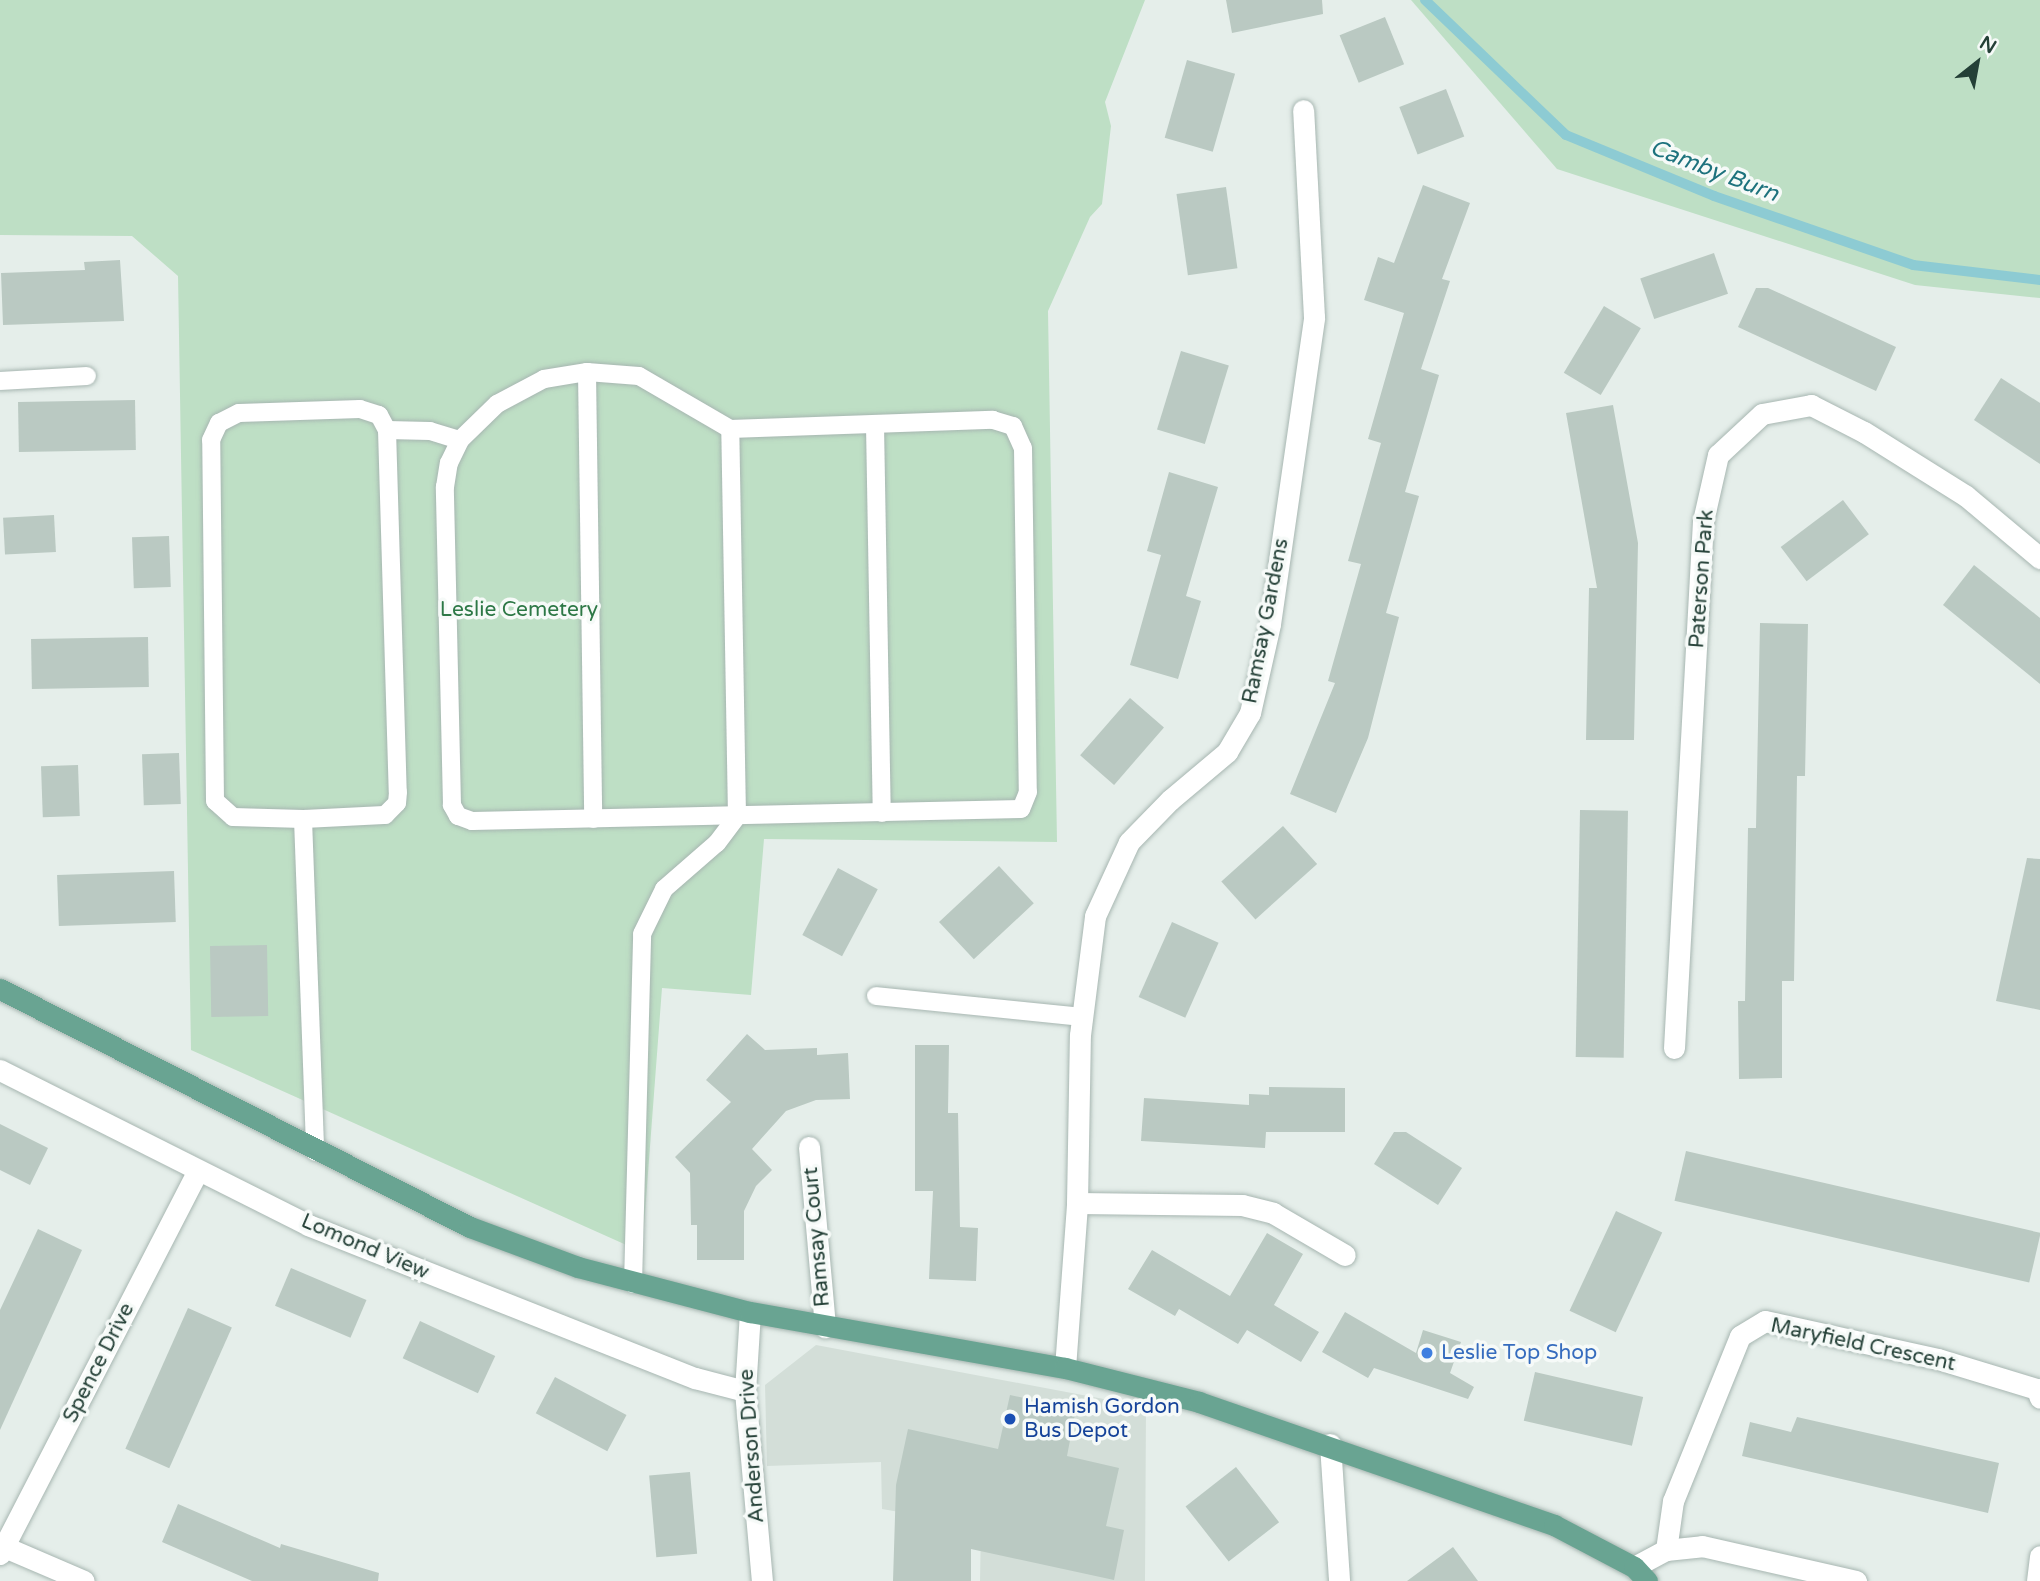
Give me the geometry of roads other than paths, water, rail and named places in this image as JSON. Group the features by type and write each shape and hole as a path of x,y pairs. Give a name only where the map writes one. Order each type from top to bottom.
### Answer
{"main road":[{"path":"0,989 315,1152 470,1227 633,1284 825,1327 1065,1368 1199,1402 1330,1444 1554,1525 1641,1574"}],"street":[{"name":"Ramsay Gardens","path":"1065,1368 1077,1203 1081,1017 1095,916 1129,842 1170,800 1227,751 1250,713 1270,624 1314,317 1303,110"},
{"name":"Paterson Park","path":"1674,1048 1703,521 1718,455 1762,414 1811,405 1864,432 1966,496 2040,558"},
{"name":"Lomond View","path":"0,1070 197,1172 308,1225 695,1378 745,1391"},
{"name":"Ramsay Court","path":"809,1147 825,1327"},
{"name":"Spence Drive","path":"1,1548 197,1172"},
{"path":"1077,1203 1242,1205 1273,1213 1345,1255"},
{"name":"Anderson Drive","path":"750,1312 745,1391 762,1581"},
{"name":"Maryfield Crescent","path":"1666,1550 1673,1501 1740,1336 1765,1321 1938,1359 2037,1390 2040,1398"},
{"path":"1330,1444 1339,1581"},
{"path":"1641,1574 1666,1550 1702,1546 1856,1581"},
{"path":"1,1548 84,1581"},
{"path":"2038,1581 2040,1556"}],"lane":[{"path":"587,372 593,819"},
{"path":"587,372 639,376 730,429 1004,422 1021,437 1027,801 1011,811 593,819 472,821 454,811 445,487 460,440 479,419 522,389 544,379 587,372"},
{"path":"0,381 88,376"},
{"path":"360,409 379,415 387,430 397,803 376,817 303,819 233,817 219,808 213,794 211,440 219,423 239,413 360,409"},
{"path":"875,425 882,813"},
{"path":"633,1284 642,934 664,890 718,843 737,816 730,429"},
{"path":"387,430 430,431 460,440"},
{"path":"303,819 315,1152"},
{"path":"876,996 1081,1017"}],"waterway":[{"name":"Camby Burn","path":"1425,0 1566,135 1714,196 1913,265 2040,280"}],"place":[{"name":"Leslie Top Shop","path":"1427,1353"},
{"name":"Hamish Gordon Bus Depot","path":"1010,1419"}],"park label":[{"name":"Leslie Cemetery","path":"519,610"}]}
